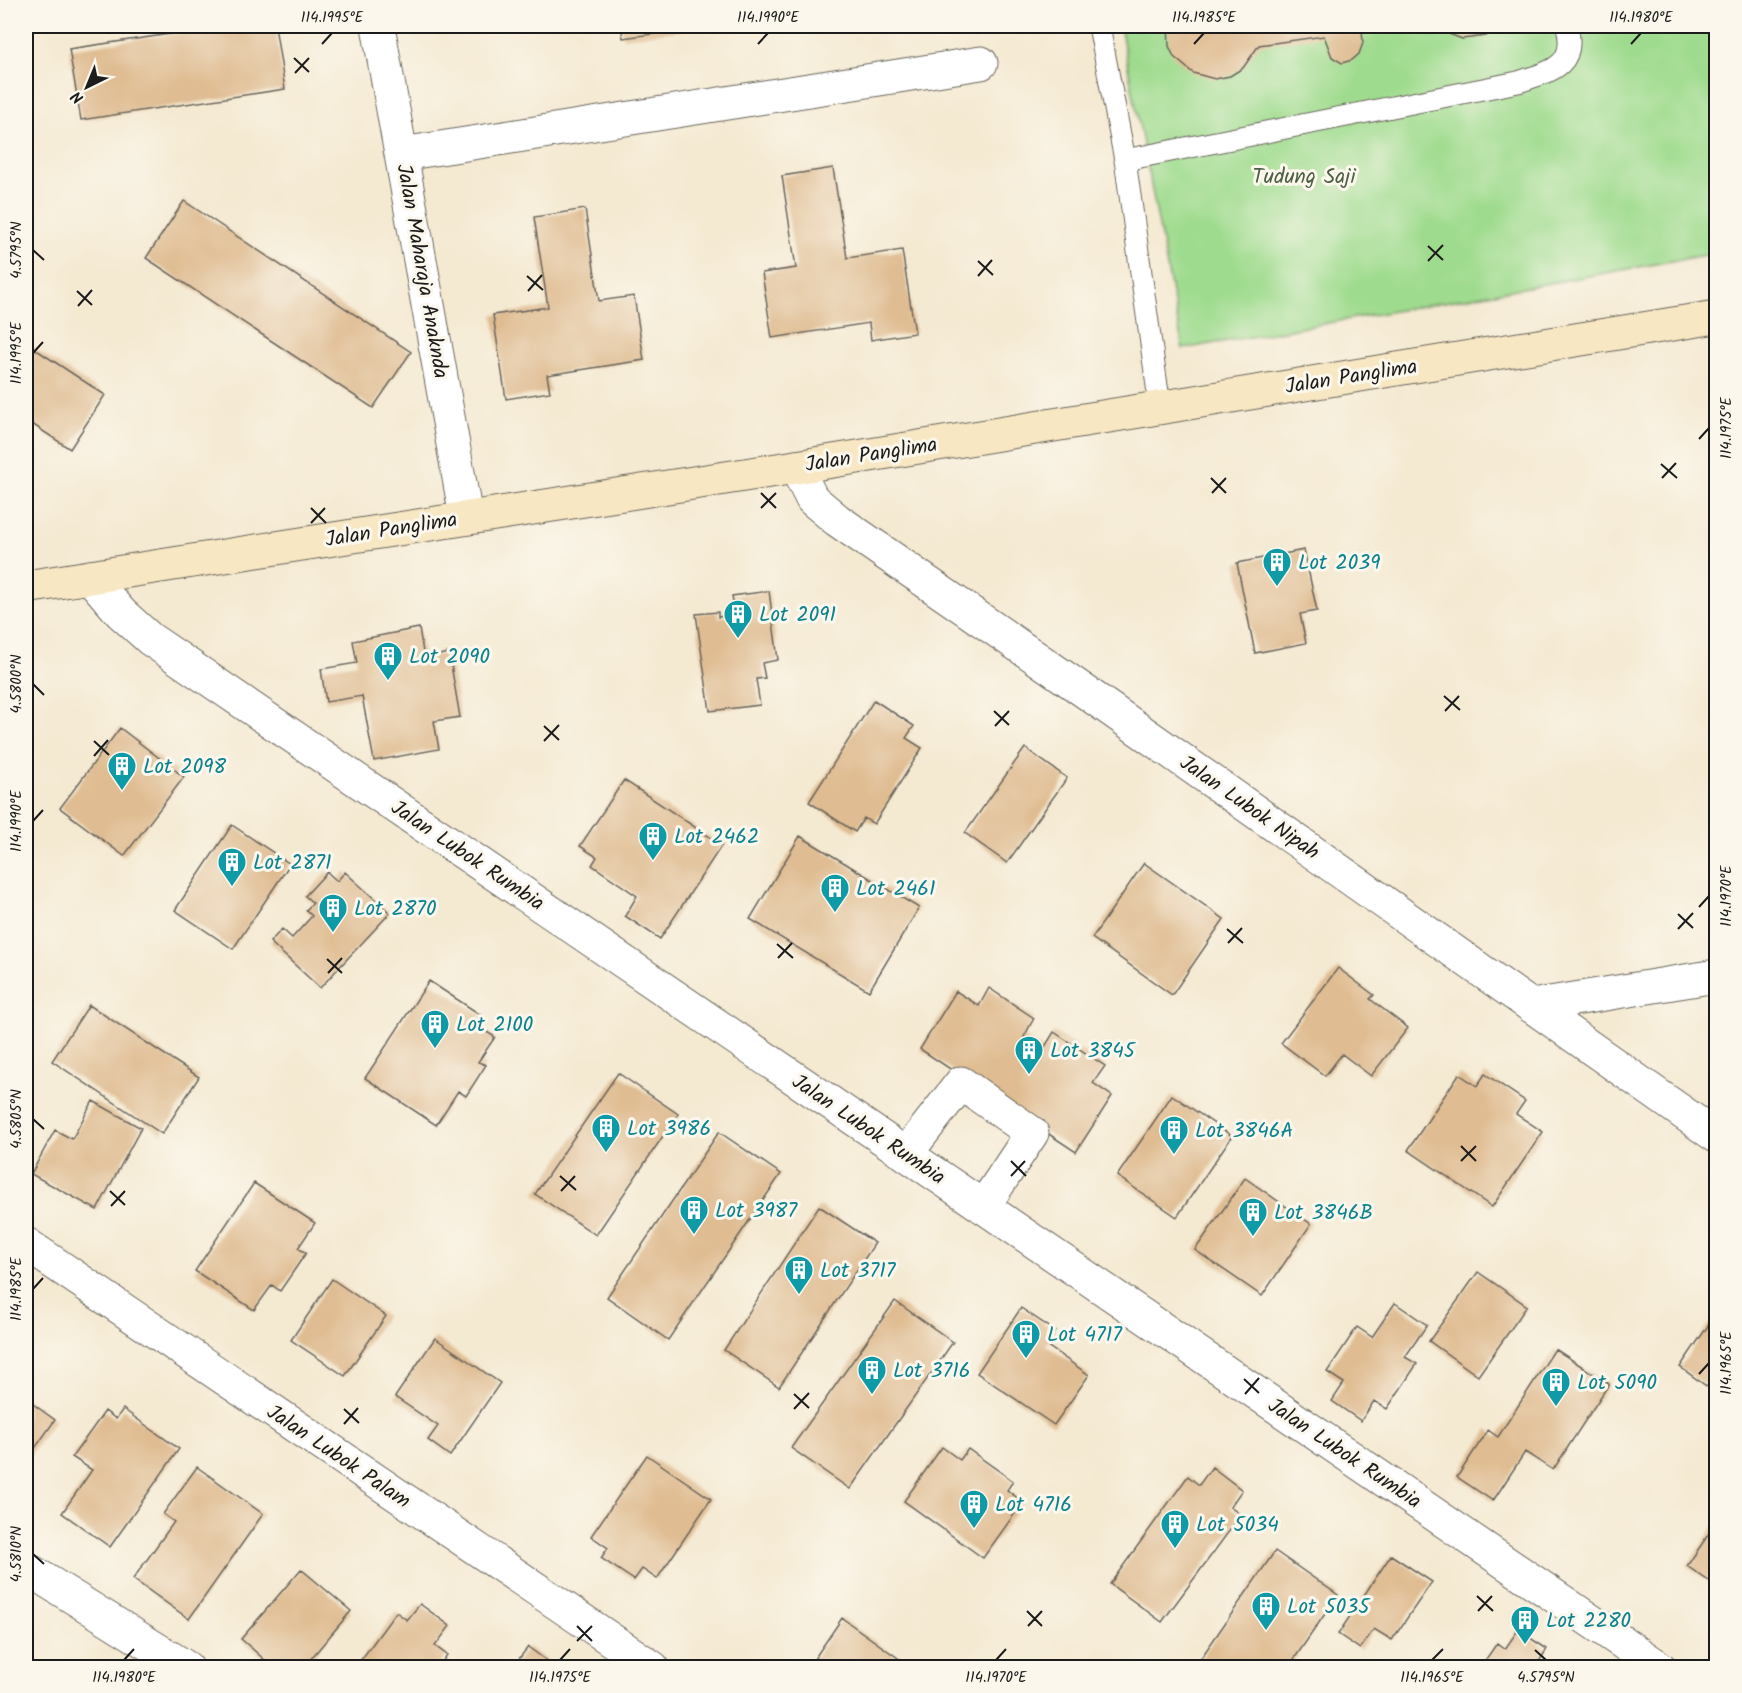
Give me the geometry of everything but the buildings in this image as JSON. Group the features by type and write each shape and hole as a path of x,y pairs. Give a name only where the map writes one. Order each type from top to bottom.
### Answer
{"main road":[{"name":"Jalan Panglima","path":"26,587 796,467 1716,317"}],"street":[{"name":"Jalan Maharaja Anaknda","path":"378,26 466,517"},
{"path":"402,154 981,63"},
{"name":"Jalan Lubok Nipah","path":"796,467 812,499 837,520 1716,1136"},
{"name":"Jalan Lubok Rumbia","path":"90,577 121,613 150,639 1660,1668"},
{"path":"1531,1006 1716,976"},
{"path":"906,1155 961,1083 1032,1133 983,1207"},
{"name":"Jalan Lubok Palam","path":"26,1244 653,1668"},
{"path":"26,1568 187,1668"}],"lane":[{"path":"1099,26 1125,160 1160,407"},
{"path":"1125,160 1518,82 1544,74 1567,58 1572,44 1567,26"}],"green space":[{"name":"Tudung Saji","path":"1120,26 1716,26 1716,253 1183,349"}],"place":[{"name":"Lot 2039","path":"1277,588"},
{"name":"Lot 2091","path":"738,640"},
{"name":"Lot 2090","path":"388,682"},
{"name":"Lot 2098","path":"122,792"},
{"name":"Lot 2462","path":"653,862"},
{"name":"Lot 2871","path":"232,888"},
{"name":"Lot 2461","path":"835,914"},
{"name":"Lot 2870","path":"333,934"},
{"name":"Lot 2100","path":"435,1050"},
{"name":"Lot 3845","path":"1029,1076"},
{"name":"Lot 3986","path":"606,1154"},
{"name":"Lot 3846A","path":"1174,1156"},
{"name":"Lot 3987","path":"694,1236"},
{"name":"Lot 3846B","path":"1253,1238"},
{"name":"Lot 3717","path":"799,1296"},
{"name":"Lot 4717","path":"1026,1360"},
{"name":"Lot 3716","path":"872,1396"},
{"name":"Lot 5090","path":"1556,1408"},
{"name":"Lot 4716","path":"974,1530"},
{"name":"Lot 5034","path":"1175,1550"},
{"name":"Lot 5035","path":"1266,1632"},
{"name":"Lot 2280","path":"1525,1646"}]}
